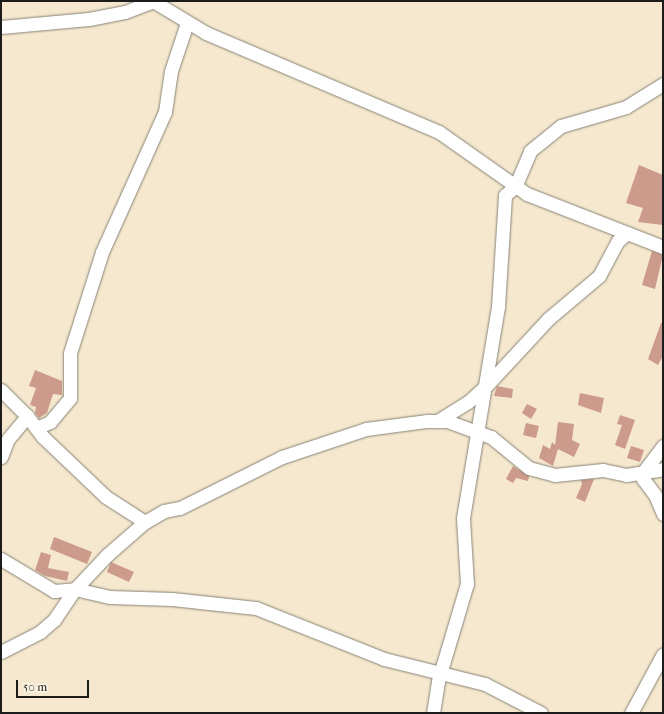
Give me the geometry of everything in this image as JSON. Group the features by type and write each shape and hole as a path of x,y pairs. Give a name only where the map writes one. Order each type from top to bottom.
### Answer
{"street":[{"path":"1,27 89,19 125,12 153,1 187,23 425,125 458,145 515,187 538,199 663,247"},
{"path":"36,428 50,422 70,398 70,353 102,252 165,112 171,71 187,23"},
{"path":"433,713 441,671 468,584 463,518 498,307 505,196 515,187 530,151 561,126 626,107 663,84"},
{"path":"439,420 468,402 486,386 548,319 599,276 618,241 627,233"},
{"path":"1,390 27,416 36,428 106,497 145,522"},
{"path":"1,457 8,439 27,416"},
{"path":"1,652 40,632 54,620 75,589 120,542 145,522 164,511 180,508 282,457 342,436 373,428 439,420 478,432 505,447 525,466 555,475 595,470 618,475 663,469"},
{"path":"663,446 644,471 644,483 655,495 663,514"},
{"path":"1,558 48,589 54,591 75,589 110,597 172,599 256,608 384,659 441,671 485,684 541,713"},
{"path":"631,713 663,654"}],"building":[{"path":"639,165 663,175 663,225 638,222 643,208 626,203"},
{"path":"652,251 663,255 655,289 642,285"},
{"path":"661,323 663,323 663,356 658,365 648,359"},
{"path":"35,370 62,381 62,395 53,394 47,413 39,418 35,413 36,407 30,405 36,388 29,386"},
{"path":"497,386 513,389 512,398 494,396"},
{"path":"580,393 604,398 601,413 578,405"},
{"path":"527,404 537,409 531,419 522,413"},
{"path":"620,415 635,420 625,449 615,445 622,425 617,424"},
{"path":"558,422 574,424 572,440 580,444 574,457 558,449 553,466 539,458 543,445 550,449 552,442 555,445"},
{"path":"526,423 539,426 536,438 523,435"},
{"path":"631,446 644,450 640,462 627,458"},
{"path":"513,466 529,476 528,481 516,478 513,483 506,479"},
{"path":"594,479 585,502 576,498 582,484 581,480"},
{"path":"54,537 92,552 87,564 50,549"},
{"path":"41,552 51,555 48,568 69,572 67,581 45,576 35,570"},
{"path":"111,562 134,572 129,582 107,572"}]}
